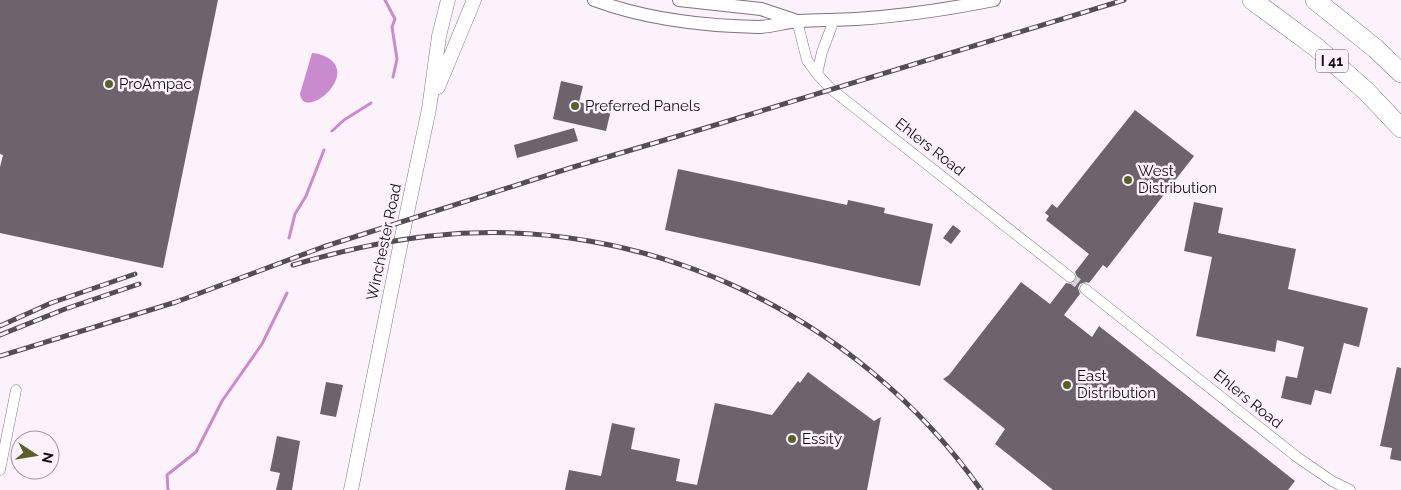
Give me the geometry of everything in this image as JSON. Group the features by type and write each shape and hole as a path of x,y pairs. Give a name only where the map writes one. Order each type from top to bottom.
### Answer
{"highway":[{"name":"I 41","path":"1316,0 1376,49 1401,73"},
{"name":"I 41","path":"1254,1 1317,48 1366,91 1401,128"}],"main road":[{"name":"Winchester Road","path":"351,490 429,109 439,36 448,0"},
{"path":"429,109 474,0"}],"street":[{"path":"594,0 627,11 710,24 760,27 797,21 909,14 994,0"},
{"path":"679,0 762,9 797,21"},
{"path":"817,74 822,52 834,20"},
{"name":"Ehlers Road","path":"797,21 807,60 831,89 1070,277"},
{"name":"Ehlers Road","path":"1085,289 1301,461 1332,482 1350,490"},
{"path":"0,470 16,390"}],"shaded area":[{"path":"312,53 322,55 331,60 337,68 337,77 333,86 326,94 317,100 309,102 303,101 300,94"}],"building":[{"name":"ProAmpac","path":"0,0 218,0 163,268 0,233 0,167 3,155 0,154"},
{"name":"Preferred Panels","path":"561,81 583,86 579,102 611,110 606,131 553,119"},
{"name":"East Distribution","path":"1135,110 1194,156 1107,268 1103,265 1089,283 1080,284 1078,288 1080,294 1064,315 1092,337 1099,326 1295,481 1288,490 1053,490 995,444 1005,429 943,379 949,375 1021,282 1050,304 1066,283 1072,284 1076,281 1075,272 1089,254 1046,220 1049,216 1045,213 1052,204 1057,208"},
{"path":"574,128 578,141 517,158 514,145"},
{"path":"678,169 847,205 848,200 885,208 884,213 933,224 920,286 665,230"},
{"path":"1194,202 1223,208 1218,233 1296,249 1288,289 1368,308 1359,347 1344,343 1331,394 1315,390 1311,405 1281,398 1286,376 1297,378 1304,347 1277,340 1275,352 1196,336 1212,257 1184,251"},
{"path":"953,225 961,231 951,244 943,238"},
{"path":"1397,367 1401,368 1401,461 1390,459 1392,448 1380,446"},
{"name":"Essity","path":"808,372 874,421 881,417 867,490 565,490 569,470 601,476 612,423 635,428 631,449 680,459 676,481 697,485 715,403 772,415 798,381 800,383"},
{"path":"326,382 343,385 336,417 320,414"},
{"path":"277,436 300,441 292,490 276,490 280,473 270,471"}],"waterway":[{"path":"385,0 395,19 392,27 397,59 393,77"},
{"path":"332,131 344,120 371,103"},
{"path":"289,238 295,214 306,196 324,150"},
{"path":"168,490 167,475 196,452 222,401 262,344 287,293"}],"tunnel":[{"path":"1070,277 1085,289"}],"railway":[{"path":"0,356 176,302 323,247 570,168 1124,0"},
{"path":"293,265 361,248 413,238 510,233 589,241 666,260 740,288 809,326 873,373 931,428 981,490"},
{"path":"0,326 51,303 135,274"},
{"path":"0,335 65,309 139,284"}],"place":[{"name":"ProAmpac","path":"109,84"},
{"name":"Preferred Panels","path":"575,106"},
{"name":"West Distribution","path":"1128,180"},
{"name":"East Distribution","path":"1067,385"},
{"name":"Essity","path":"792,439"}]}
